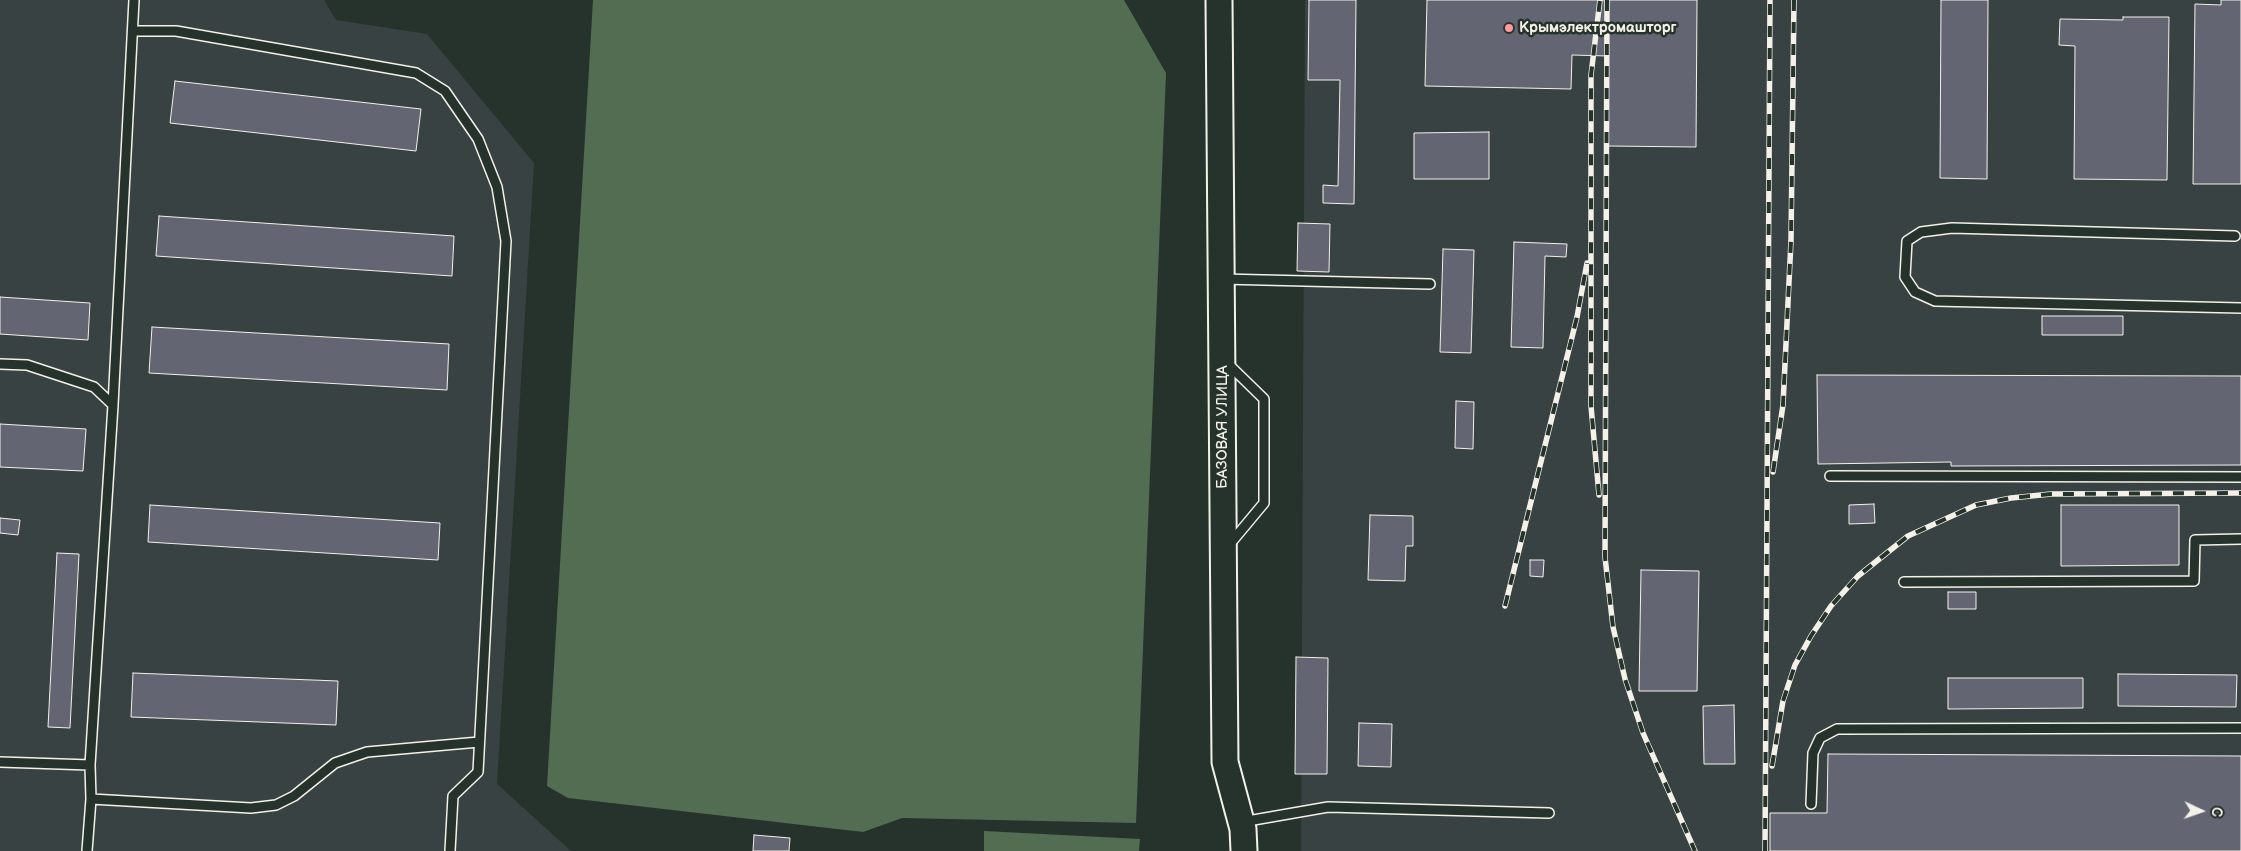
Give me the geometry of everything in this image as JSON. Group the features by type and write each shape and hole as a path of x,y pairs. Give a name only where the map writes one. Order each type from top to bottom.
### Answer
{"street":[{"name":"БАЗОВАЯ УЛИЦА","path":"1219,0 1225,762 1241,822 1244,851"}],"lane":[{"path":"87,851 91,799 90,765 113,405 134,0"},
{"path":"133,31 176,30 416,73 445,91 478,139 497,187 506,241 478,772 453,796 450,851"},
{"path":"2236,236 1952,228 1921,232 1907,241 1905,277 1915,292 1934,301 2241,308"},
{"path":"1222,279 1430,284"},
{"path":"1223,358 1264,400 1264,503 1224,551"},
{"path":"0,364 27,365 94,387 113,405"},
{"path":"1830,476 2241,478"},
{"path":"1904,582 2194,581 2195,540 2241,539"},
{"path":"1811,804 1813,753 1820,738 1837,729 2241,728"},
{"path":"91,799 251,808 276,805 294,796 335,763 367,752 479,742"},
{"path":"0,762 90,765"},
{"path":"1241,822 1328,807 1549,812"}],"shaded area":[{"path":"0,0 324,0 336,20 427,34 534,163 497,784 571,851 0,851"},
{"path":"1305,0 2241,0 2241,851 1301,851"}],"green space":[{"path":"593,0 1124,0 1166,73 1136,823 902,818 863,832 568,798 547,786"},
{"path":"984,831 1140,839 1139,851 984,851"}],"building":[{"path":"1309,0 1356,0 1354,204 1323,203 1323,185 1338,186 1340,80 1308,80"},
{"path":"1427,0 1697,0 1696,147 1608,146 1608,56 1572,55 1571,89 1425,86"},
{"path":"1941,0 1988,0 1987,179 1940,178"},
{"path":"2221,0 2241,0 2241,184 2193,184 2195,4 2221,5"},
{"path":"2123,17 2169,17 2167,180 2074,179 2075,46 2059,45 2060,19 2123,20"},
{"path":"175,81 421,109 416,151 170,123"},
{"path":"1489,132 1489,179 1414,179 1414,133"},
{"path":"159,216 454,236 452,276 156,256"},
{"path":"1298,223 1330,224 1329,272 1297,271"},
{"path":"1514,242 1567,244 1566,257 1545,256 1543,348 1511,347"},
{"path":"1443,249 1474,250 1471,353 1440,352"},
{"path":"0,297 90,303 88,340 0,334"},
{"path":"2042,316 2123,316 2123,335 2042,335"},
{"path":"152,327 449,344 447,390 149,373"},
{"path":"1817,375 2241,376 2241,465 1951,466 1951,462 1818,464"},
{"path":"1456,401 1474,402 1473,449 1455,448"},
{"path":"0,424 86,429 83,471 0,467"},
{"path":"1874,504 1875,523 1849,524 1849,505"},
{"path":"150,505 440,523 438,560 148,542"},
{"path":"2061,505 2179,505 2179,565 2061,566"},
{"path":"1370,515 1413,516 1413,546 1406,546 1405,581 1368,580"},
{"path":"0,518 20,520 18,535 0,533"},
{"path":"57,553 79,554 70,728 48,727"},
{"path":"1530,560 1544,560 1543,577 1530,576"},
{"path":"1641,570 1699,571 1697,691 1639,691"},
{"path":"1948,592 1976,592 1976,609 1948,609"},
{"path":"1296,657 1328,658 1327,774 1295,774"},
{"path":"133,673 338,681 336,725 131,717"},
{"path":"2118,674 2237,675 2236,707 2118,706"},
{"path":"1948,678 2083,678 2083,708 1948,709"},
{"path":"1734,705 1735,764 1704,764 1703,706"},
{"path":"1359,723 1392,724 1391,767 1358,766"},
{"path":"1828,754 2241,756 2241,851 1770,851 1770,813 1827,813"},
{"path":"754,835 790,838 789,851 753,851"}],"railway":[{"path":"1599,495 1591,406 1591,75 1600,0"},
{"path":"1607,0 1605,557 1613,627 1625,679 1643,733 1695,851"},
{"path":"1765,851 1770,0"},
{"path":"1773,472 1783,405 1791,241 1794,0"},
{"path":"1505,606 1577,317 1587,263"},
{"path":"1772,766 1783,701 1795,665 1811,636 1831,606 1858,576 1908,536 1976,505 2011,498 2051,494 2241,493"}],"place":[{"name":"Крымэлектромашторг","path":"1509,28"}]}
